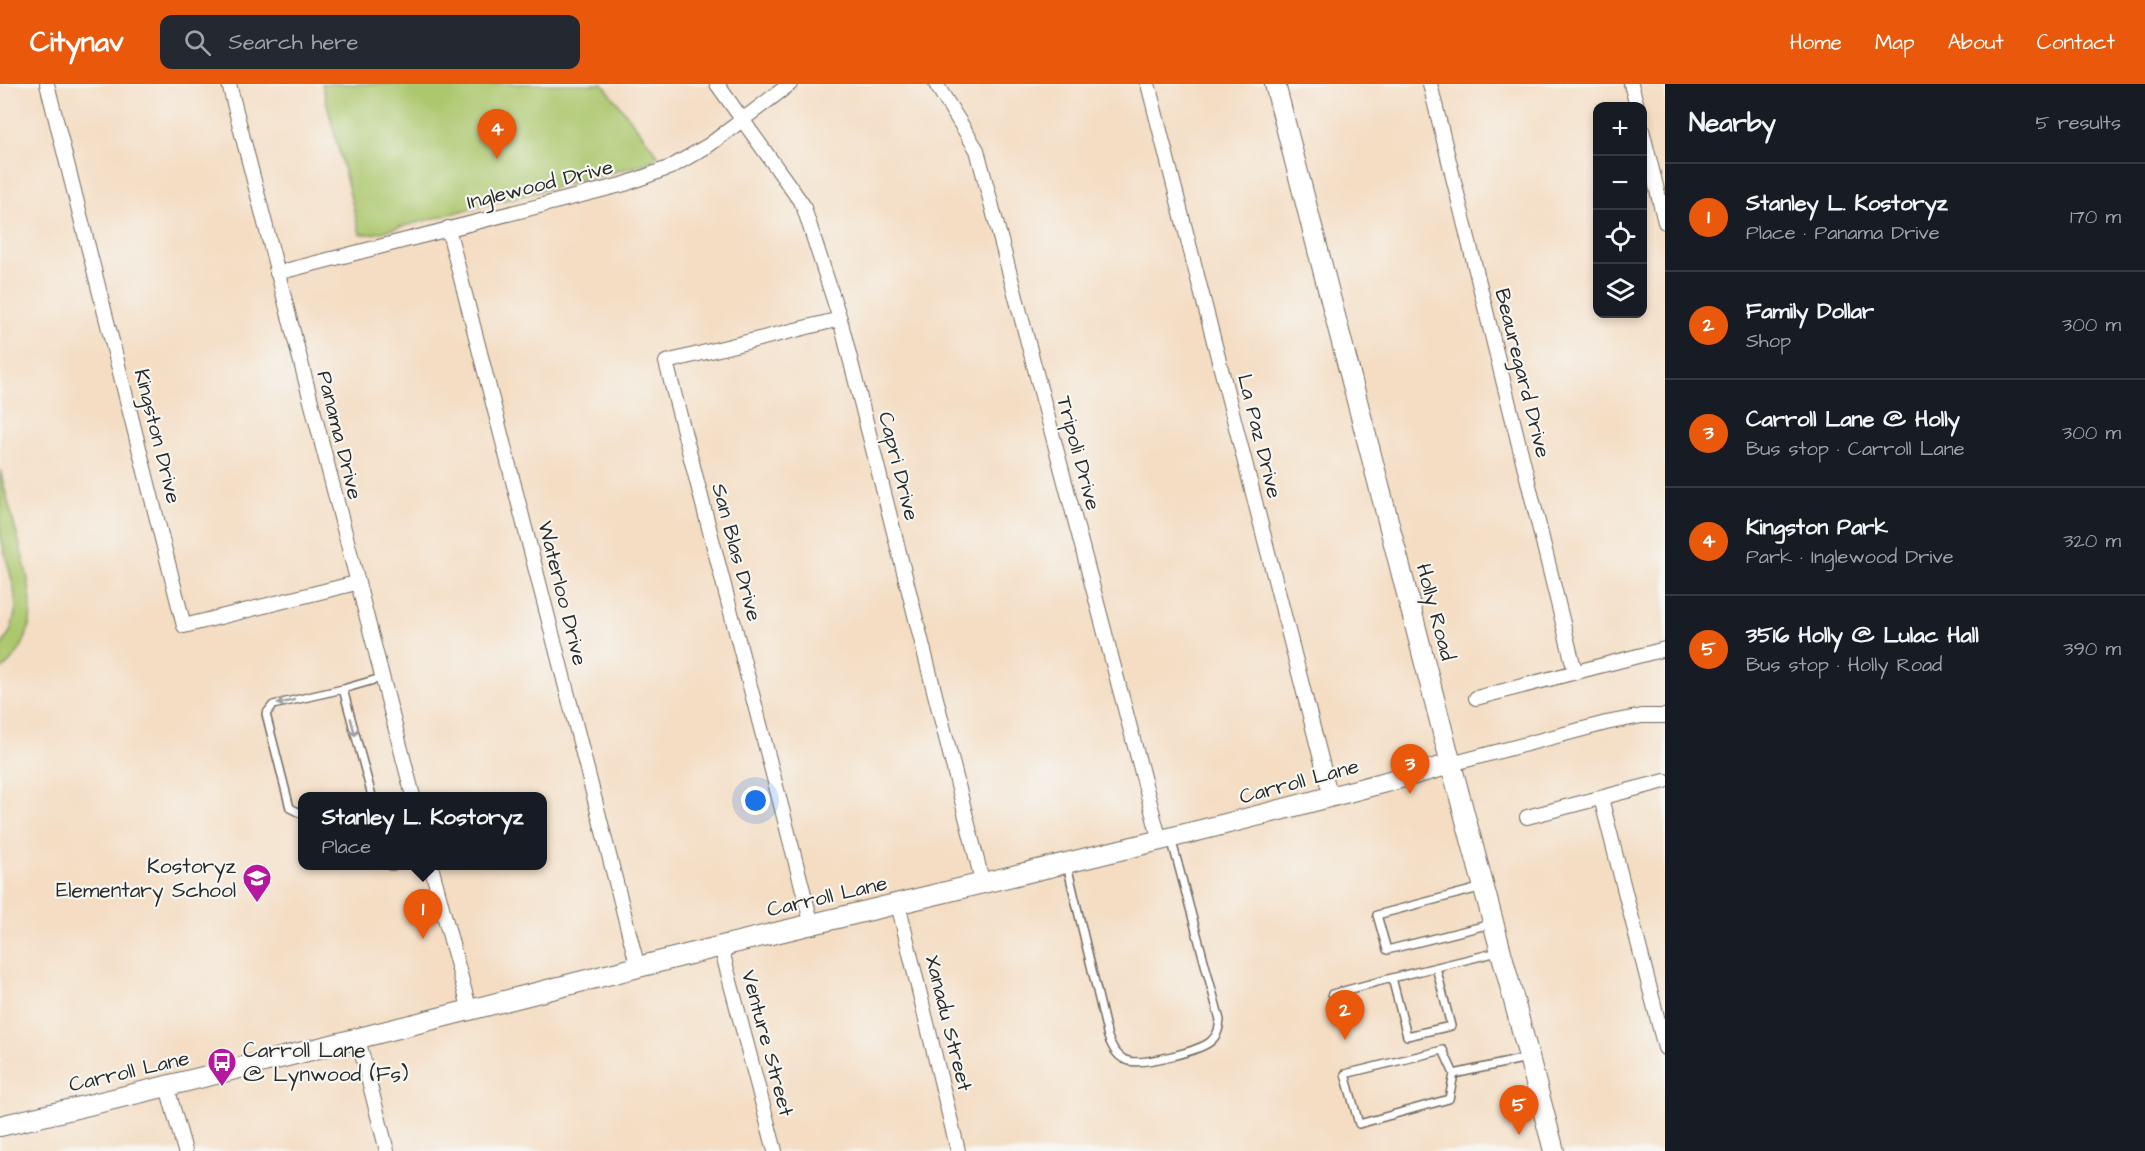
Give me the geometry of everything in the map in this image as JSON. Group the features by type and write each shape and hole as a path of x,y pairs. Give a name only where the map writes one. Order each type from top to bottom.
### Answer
{"street":[{"name":"Kingston Drive","path":"47,84 184,627 356,583"},
{"name":"Panama Drive","path":"229,84 356,583 412,792"},
{"name":"Capri Drive","path":"717,84 804,205 840,319 983,884"},
{"name":"Inglewood Drive","path":"277,273 625,184 670,167 709,145 790,84"},
{"name":"Tripoli Drive","path":"936,84 977,150 1166,840"},
{"name":"La Paz Drive","path":"1148,84 1331,798"},
{"name":"Holly Road","path":"1275,84 1554,1151"},
{"name":"Beauregard Drive","path":"1430,84 1575,672"},
{"path":"1631,84 1636,102"},
{"path":"1647,150 1665,222"},
{"name":"Waterloo Drive","path":"448,228 638,968"},
{"name":"San Blas Drive","path":"812,925 666,362 840,319"},
{"path":"1476,698 1665,649"},
{"name":"Carroll Lane","path":"0,1126 358,1040 721,947 1166,840 1331,798 1606,723 1642,716 1665,716"},
{"path":"1527,817 1665,781"},
{"path":"1601,798 1665,1048"},
{"path":"432,870 470,1011"},
{"name":"Xanadu Street","path":"898,904 958,1151"},
{"name":"Venture Street","path":"721,947 775,1151"},
{"path":"358,1040 387,1151"},
{"path":"167,1087 185,1151"}],"lane":[{"path":"298,812 290,808 266,714 273,705 381,678"},
{"path":"343,689 368,792"},
{"path":"1066,864 1113,1050 1130,1062 1146,1061 1197,1049 1210,1042 1219,1028 1217,1004 1166,840"},
{"path":"1484,887 1377,915 1387,950 1493,923"},
{"path":"1332,994 1501,951"},
{"path":"1392,978 1407,1036 1451,1026 1436,967"},
{"path":"1443,1050 1454,1074 1449,1099 1359,1124 1345,1074 1443,1050"},
{"path":"1454,1074 1530,1058"}],"green space":[{"path":"322,84 603,84 658,155 648,163 373,234 360,234"},
{"path":"0,470 27,577 31,611 24,643 0,671 0,649 11,630 16,609 14,588 0,534"}],"place":[{"name":"Kingston Park","path":"497,159"},
{"name":"Carroll Lane @ Holly","path":"1410,794"},
{"name":"Kostoryz Elementary School","path":"257,904"},
{"name":"Stanley L. Kostoryz","path":"423,939"},
{"name":"Family Dollar","path":"1345,1040"},
{"name":"Carroll Lane @ Lynwood (Fs)","path":"222,1088"},
{"name":"3516 Holly @ Lulac Hall","path":"1519,1135"}]}
